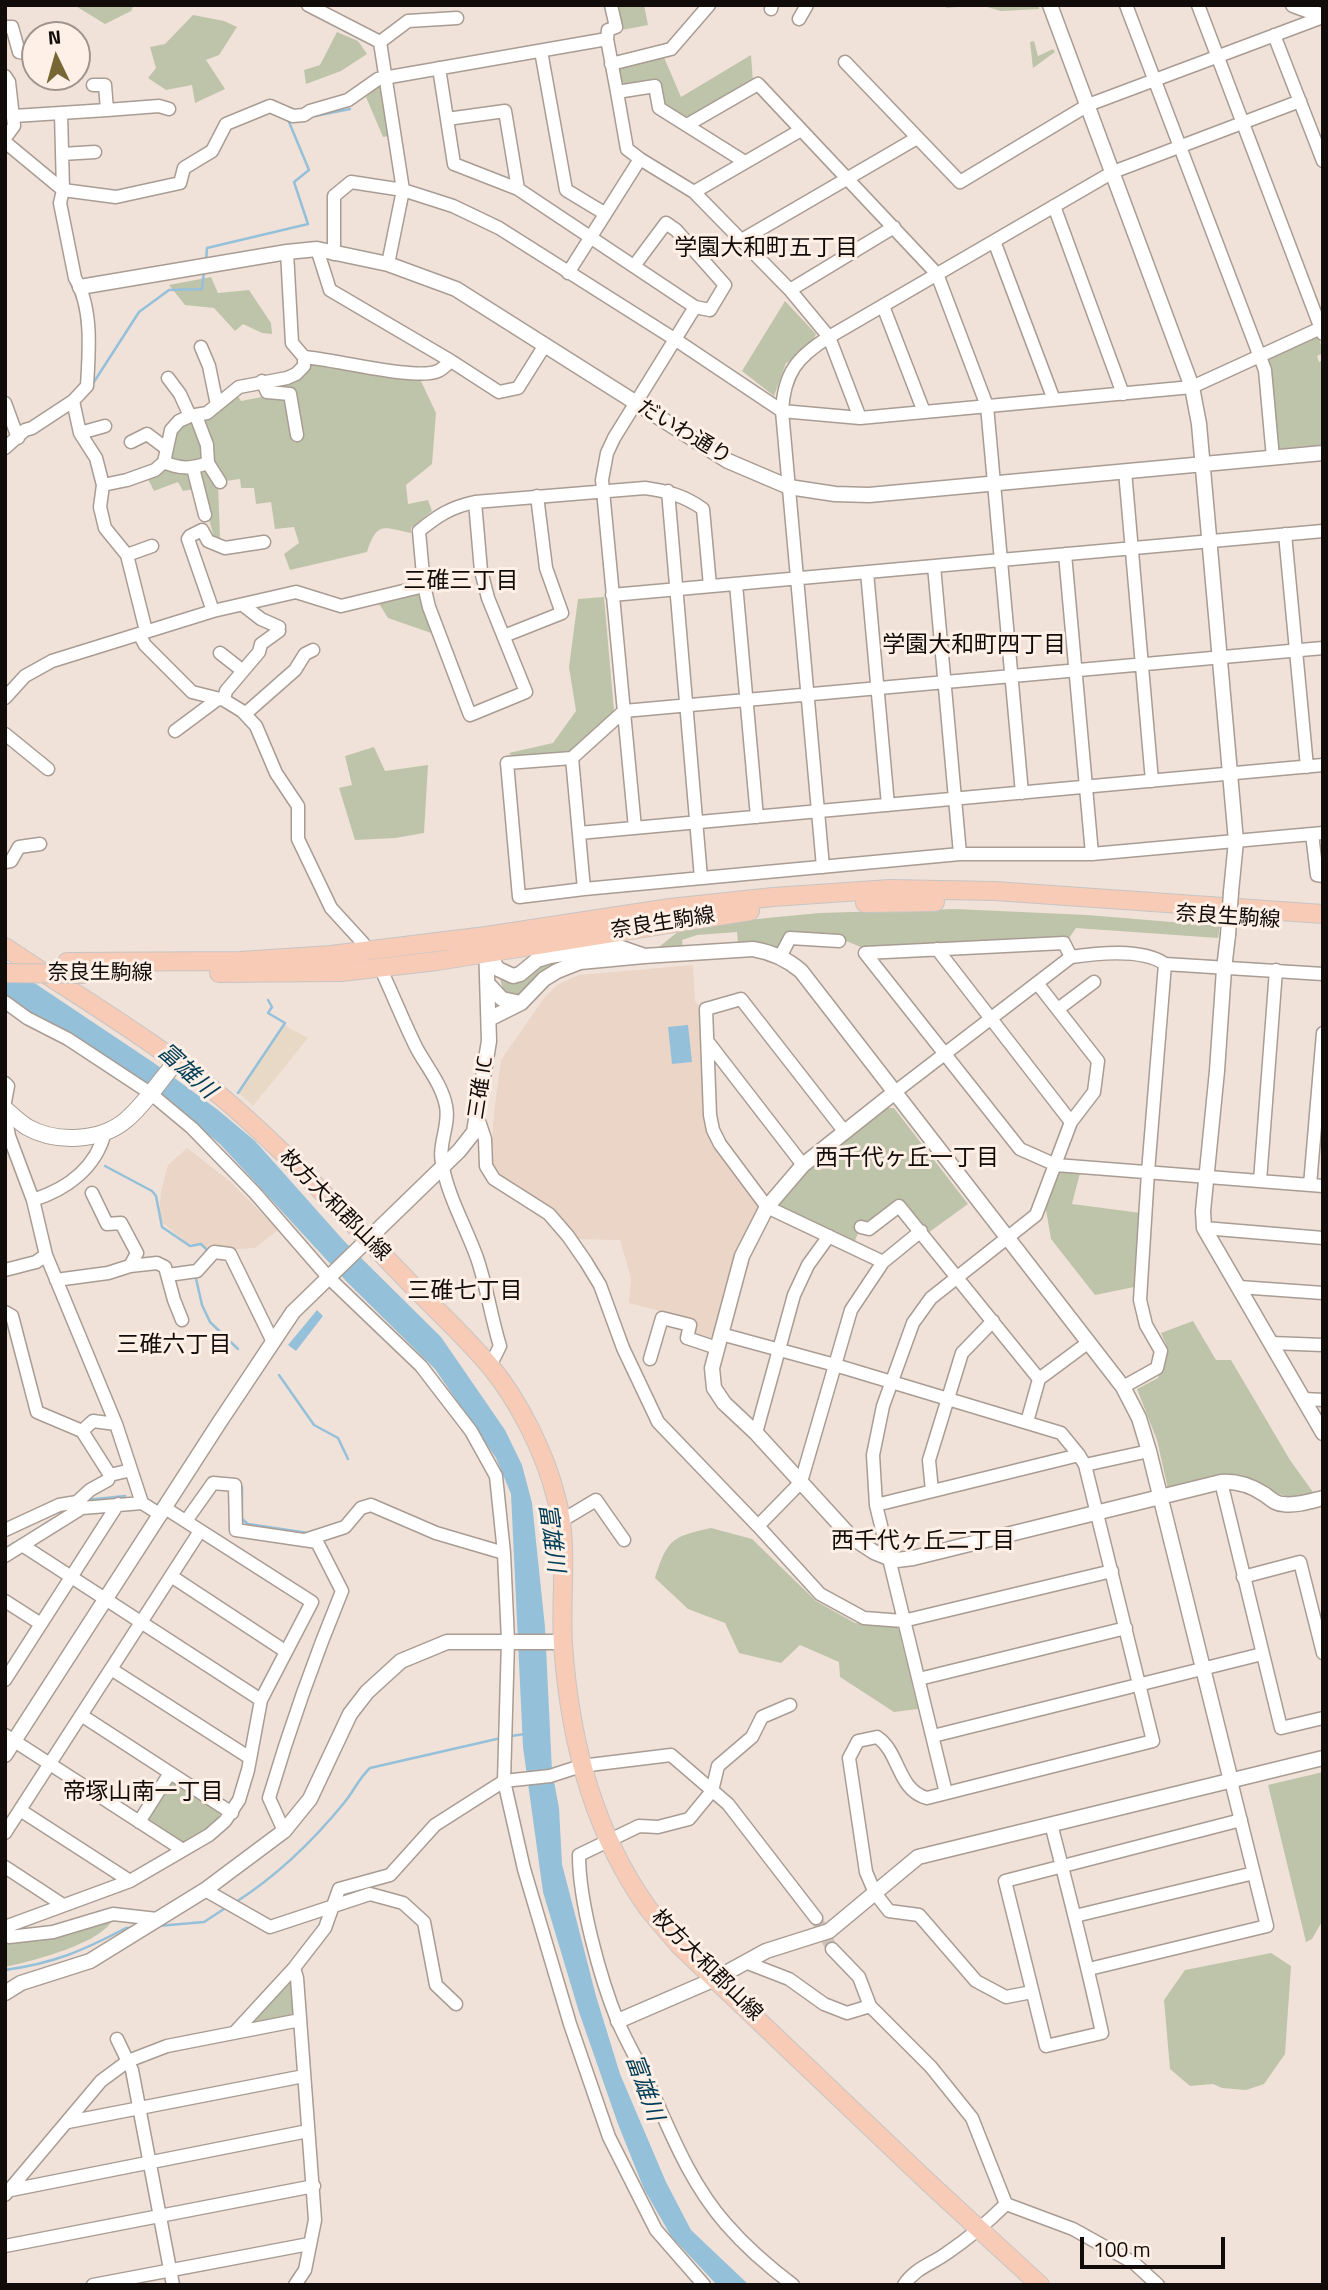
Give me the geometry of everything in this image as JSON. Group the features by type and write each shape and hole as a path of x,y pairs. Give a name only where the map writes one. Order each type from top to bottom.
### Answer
{"main road":[{"name":"奈良生駒線","path":"5,973 341,972 437,961 486,944 683,907 773,897 890,889 995,891 1323,914"},
{"name":"奈良生駒線","path":"5,961 240,961 486,944 766,908 887,902 1003,902 1323,926"},
{"name":"枚方大和郡山線","path":"5,947 172,1067 230,1104 363,1246 490,1366 529,1429 548,1470 556,1496 561,1521 554,1642 581,1766 592,1799 627,1875 648,1908 680,1945 1040,2285"},
{"path":"5,1109 27,1127 51,1136 72,1138 105,1132 125,1121 172,1067"}],"street":[{"path":"308,5 380,42"},
{"path":"611,5 616,27 608,30 607,39 627,149 694,192 790,290 829,337 860,418"},
{"path":"611,64 671,49 709,5"},
{"path":"799,19 807,5"},
{"path":"1050,5 1192,387 1199,424 1236,841 1203,1211 1204,1228 1323,1433"},
{"path":"1126,5 1265,370 1273,458"},
{"path":"334,254 334,196 351,182 403,190 453,206 499,228 782,411 860,418 1192,387 1322,330 1198,5"},
{"path":"1293,5 1323,16"},
{"path":"845,62 960,182 1088,105 1323,16"},
{"path":"380,42 408,21 457,18"},
{"path":"5,27 12,27 21,52"},
{"path":"1274,35 1323,161"},
{"path":"5,76 9,82 14,126 5,140 20,156 63,190 116,197 180,183 184,168 212,151 226,124 270,106 293,116 304,115 348,100 378,79 607,39"},
{"path":"380,42 403,190 388,264"},
{"path":"541,51 566,190 604,213"},
{"path":"439,68 454,164 518,190 695,307 710,310 725,285 676,230 666,223 634,266"},
{"path":"93,85 105,85 107,110"},
{"path":"687,125 758,85 937,274 987,406 1022,793"},
{"path":"617,92 655,86 659,108 745,162"},
{"path":"824,867 782,411 783,391 794,365 809,349 1113,172 1300,101"},
{"path":"14,116 159,106 169,109"},
{"path":"447,119 505,111 518,190"},
{"path":"5,448 25,430 72,401 87,386 87,321 80,287 75,278 60,202 63,190 61,113"},
{"path":"694,192 801,130"},
{"path":"740,241 918,138"},
{"path":"62,154 95,152"},
{"path":"568,273 640,159"},
{"path":"1054,206 1123,394"},
{"path":"790,290 894,227"},
{"path":"994,241 1054,400"},
{"path":"317,249 330,290 499,392 518,388 545,345"},
{"name":"だいわ通り","path":"80,287 317,249 388,264 456,289 728,461 789,487 835,494 869,495 1323,453"},
{"path":"103,485 155,470 165,455 171,430 179,421 207,413 239,387 287,378 304,366 304,357 292,343 287,252"},
{"path":"883,306 924,412"},
{"path":"635,828 602,480 607,453 695,307"},
{"path":"201,347 209,366 217,405"},
{"path":"304,357 419,375 439,371 451,361"},
{"path":"168,379 193,416 206,445 208,463 220,482"},
{"path":"262,381 267,392 290,394 297,435"},
{"path":"72,401 80,433 96,458 103,485 100,507 105,528 127,555 142,632 153,653 192,692 221,700 245,714 256,726 276,774 298,806 298,839 331,908 363,943"},
{"path":"5,403 18,438"},
{"path":"80,433 105,426"},
{"path":"131,442 147,434 177,468 193,468 208,463"},
{"path":"193,468 205,515"},
{"path":"1125,471 1152,781"},
{"path":"475,502 481,571 488,598 526,692 470,715 429,607 424,586 419,531 439,514 457,505 475,502 645,488 667,491 691,500 703,509 710,586"},
{"path":"667,491 701,878"},
{"path":"504,636 562,613 546,568 537,496"},
{"path":"213,611 188,539 190,536 202,530 208,541 225,548 264,542"},
{"path":"612,595 1323,531"},
{"path":"1286,534 1307,767"},
{"path":"127,555 152,546"},
{"path":"1065,554 1092,854"},
{"path":"934,566 960,854"},
{"path":"867,572 888,805"},
{"path":"736,584 757,817"},
{"path":"5,698 24,677 52,661 213,611 296,592 341,606 424,586"},
{"path":"175,731 221,700 259,652 261,644 279,629 243,605"},
{"path":"1323,648 624,712 572,758 507,763 519,897 960,854 1092,854 1318,833 1317,875 1323,876"},
{"path":"245,714 295,670 305,654 313,650"},
{"path":"220,653 243,671"},
{"path":"5,734 48,769"},
{"path":"572,758 584,889"},
{"path":"579,833 1323,765"},
{"path":"5,862 11,861 19,847 40,844"},
{"path":"780,957 790,938 839,941"},
{"path":"1071,957 1064,943 865,953 1020,1149 1056,1165 1316,1185 1323,1033"},
{"path":"486,944 498,969 513,976 520,974 542,957 561,954 616,946 644,956"},
{"name":"三碓 IC","path":"5,1755 10,1738 106,1600 293,1312 443,1168 474,1132 489,1041 486,944"},
{"path":"489,1019 521,1003 544,979 580,962 753,949 780,957 801,971 1123,1387 1139,1419 1149,1451 1267,1926 1089,1969"},
{"path":"937,949 1071,1122"},
{"path":"1323,974 1165,964 1155,957 1101,952 1071,957 803,1165 767,1207 742,1256 712,1368 714,1388 724,1403 756,1433 851,1537 874,1552 897,1560 1220,1482 1248,1486 1283,1504 1323,1498"},
{"path":"1123,1387 1157,1368 1161,1351 1146,1325 1140,1300 1165,964"},
{"path":"1260,1181 1276,971"},
{"path":"384,976 417,1048 441,1090 447,1108 440,1153 448,1188 476,1256 500,1346 490,1366"},
{"path":"1058,1009 1094,982"},
{"path":"946,1793 876,1505 873,1455 883,1406 913,1323 931,1298 1036,1214 1071,1122 1094,1092 1098,1061 1037,983"},
{"path":"488,984 502,999 521,1003"},
{"path":"844,1132 741,999 706,1009 710,1115 720,1144 767,1207 883,1262"},
{"path":"5,1002 27,1018 68,1039 152,1092 192,1128 329,1276 421,1366 471,1432 496,1476 513,1641 508,1781 531,1894 570,2024 609,2137 656,2230 704,2285"},
{"path":"708,1042 803,1165"},
{"path":"5,1083 8,1086 5,1102"},
{"path":"5,1115 9,1136 33,1200 46,1255 116,1424 142,1503"},
{"path":"478,1118 485,1139 486,1166 494,1179 549,1214 568,1236 600,1285 623,1348 658,1422 820,1594 864,1618 903,1621 1112,1571"},
{"path":"33,1200 55,1192 85,1170 105,1132"},
{"path":"92,1193 107,1224 121,1223 137,1253 130,1266"},
{"path":"861,1227 869,1229 899,1206 1039,1379"},
{"path":"1204,1228 1323,1238"},
{"path":"758,1526 801,1482 851,1310 883,1262 921,1231"},
{"path":"756,1433 794,1295 808,1265 829,1236"},
{"path":"168,1275 197,1271 214,1252 230,1254 273,1342"},
{"path":"5,1270 36,1262 46,1255"},
{"path":"56,1280 157,1263 166,1267 182,1320"},
{"path":"1239,1287 1323,1293"},
{"path":"5,1312 12,1316 37,1412 82,1431 110,1475"},
{"path":"650,1359 662,1318 690,1325 687,1338 779,1349 1061,1433 1082,1460 1153,1741 927,1798 918,1796 908,1787 886,1743 877,1737 858,1741 849,1758 866,1872 875,1893 890,1911 919,1915 976,1981 1006,1997 1032,1992"},
{"path":"932,1491 929,1460 961,1353 993,1321"},
{"path":"5,1344 19,1341"},
{"path":"1027,1422 1039,1379 1089,1342"},
{"path":"1270,1343 1323,1345"},
{"path":"1304,1399 1323,1400"},
{"path":"82,1431 93,1421 116,1424"},
{"path":"876,1505 1082,1460 1149,1451"},
{"path":"110,1475 131,1470"},
{"path":"5,1556 80,1505 90,1490 108,1480 110,1475"},
{"path":"1220,1482 1281,1728 1323,1717"},
{"path":"186,1521 213,1483 235,1485 236,1530 317,1542 342,1591 295,1712 269,1798 284,1830"},
{"path":"561,1521 596,1500 624,1540"},
{"path":"5,1530 59,1505 142,1503 186,1521 312,1602 261,1700 250,1758 239,1800 232,1812 209,1835 130,1881 5,1927"},
{"path":"7,1673 118,1504"},
{"path":"305,1540 345,1527 361,1508 371,1505 436,1533 504,1553"},
{"path":"5,1833 200,1531"},
{"path":"22,1545 261,1700"},
{"path":"1244,1577 1300,1562 1323,1653"},
{"path":"171,1576 285,1651"},
{"path":"5,1601 41,1624"},
{"path":"919,1679 1126,1628"},
{"path":"5,1993 21,1983 90,1961 205,1890 284,1830 310,1799 350,1714 385,1674 401,1661 447,1642 554,1642"},
{"path":"933,1736 1262,1654"},
{"path":"111,1669 250,1758"},
{"path":"790,1705 762,1717 752,1737 718,1766 712,1791 689,1819 658,1827 639,1826 579,1856 579,1867 586,1914 618,2021 687,2169 725,2223 755,2254 793,2285"},
{"path":"81,1715 232,1812"},
{"path":"10,1738 183,1850"},
{"path":"235,2032 294,1968 325,1928 339,1889 390,1875 435,1825 508,1781 550,1776 581,1766 671,1755 727,1804 816,1918"},
{"path":"618,2021 715,1979 766,1951 829,1931 918,1857 1323,1758"},
{"path":"139,1822 170,1773"},
{"path":"20,1810 130,1881"},
{"path":"1051,1824 1062,1866 1075,1916 1089,1969 1102,2033 1046,2046 1005,1881 1062,1866 1241,1820"},
{"path":"5,1867 63,1905"},
{"path":"1075,1916 1254,1873"},
{"path":"205,1890 270,1927 370,1894 403,1903 424,1922 436,1985 456,2004"},
{"path":"5,1935 9,1937 53,1932 113,1914 157,1919"},
{"path":"832,1949 859,1977 870,2006 931,2067 972,2118 1006,2204 1073,2229 1134,2263 1158,2285"},
{"path":"745,1962 789,1979 824,2004 847,2013 870,2006"},
{"path":"294,1968 297,1978 315,2220 305,2270 295,2285"},
{"path":"6,2192 101,2081 128,2061 167,2046 300,2020"},
{"path":"117,2039 132,2070 173,2285"},
{"path":"68,2122 304,2076"},
{"path":"6,2192 308,2131"},
{"path":"5,2246 314,2186"},
{"path":"905,2285 912,2273 943,2256 981,2229 1006,2204"},
{"path":"93,2285 309,2244"}],"shaded area":[{"path":"693,965 695,1001 700,1007 703,1115 708,1133 718,1152 758,1204 740,1244 715,1341 691,1335 694,1320 629,1303 631,1278 620,1240 577,1239 550,1210 497,1174 491,1158 501,1060 544,998 557,985 579,975"},
{"path":"284,1025 308,1038 253,1106 239,1093"},
{"path":"187,1148 231,1182 278,1230 255,1248 218,1250 187,1243 159,1220 161,1191 168,1165"}],"green space":[{"path":"74,5 134,5 131,11 105,24"},
{"path":"616,5 644,5 648,25 622,30"},
{"path":"947,5 980,5 946,8"},
{"path":"980,5 1038,5 1039,9 1001,11"},
{"path":"193,15 224,21 237,27 219,55 206,60 225,89 195,103 192,85 166,90 148,78 156,68 150,47 165,44"},
{"path":"337,32 358,41 367,54 341,71 306,84 304,70 320,65"},
{"path":"1034,41 1038,56 1053,49 1055,52 1033,68 1030,42"},
{"path":"663,55 681,97 751,55 753,82 685,119 664,106 659,84 623,86 619,83 617,68"},
{"path":"381,84 389,136 383,137 366,97"},
{"path":"211,277 218,293 249,290 271,323 272,334 262,333 243,324 235,331 214,308 185,305 169,285"},
{"path":"785,301 816,334 809,350 786,363 774,396 742,371"},
{"path":"1315,337 1319,338 1323,353 1317,356 1319,362 1323,360 1323,445 1277,449 1267,359"},
{"path":"308,359 420,379 436,413 432,464 406,485 408,504 428,500 432,511 411,528 411,533 387,528 378,531 367,552 290,570 284,554 299,543 294,527 275,529 271,502 256,504 254,488 241,488 240,479 218,482 220,538 214,538 201,488 183,491 178,482 154,491 146,475 156,472 176,427 236,393 241,401 272,395 267,383 287,380"},
{"path":"415,591 421,595 434,634 388,618 376,599"},
{"path":"604,597 614,711 570,752 514,758 509,753 553,743 576,711 569,667 578,599"},
{"path":"374,747 385,771 428,765 424,833 355,840 339,788 352,785 345,756"},
{"path":"955,909 1087,915 1220,926 1218,938 1076,928 1069,938 863,948 839,938 788,935 781,949 757,942 738,942 737,932 697,935 682,940 683,948 659,947 685,926 819,913"},
{"path":"614,949 515,997 509,996 503,990 500,978 539,965"},
{"path":"887,1108 894,1108 968,1204 928,1233 899,1200 867,1225 862,1224 854,1243 780,1209 780,1201 806,1172"},
{"path":"1063,1170 1080,1173 1072,1204 1141,1213 1134,1287 1095,1295 1051,1239 1045,1204 1057,1173"},
{"path":"1193,1321 1216,1360 1231,1360 1290,1460 1315,1495 1294,1498 1241,1476 1168,1489 1157,1440 1137,1389 1158,1378 1168,1349 1161,1333"},
{"path":"711,1528 752,1539 816,1601 855,1623 898,1627 918,1709 894,1712 840,1677 839,1662 800,1645 781,1663 739,1653 725,1623 688,1609 655,1578 673,1541"},
{"path":"1323,1772 1323,1920 1312,1939 1306,1942 1268,1785"},
{"path":"170,1778 219,1809 220,1818 202,1834 186,1842 181,1843 144,1819"},
{"path":"113,1919 106,1928 81,1944 5,1967 5,1943 52,1936"},
{"path":"1271,1953 1291,1966 1285,2054 1264,2084 1246,2090 1222,2088 1213,2084 1190,2086 1170,2069 1164,2000 1185,1970"},
{"path":"288,1981 292,1984 294,2016 254,2025 251,2023"}],"water":[{"path":"5,961 154,1063 255,1141 345,1242 441,1337 505,1430 522,1465 532,1503 545,1627 552,1771 559,1808 562,1864 596,1996 620,2074 666,2182 691,2230 749,2285 717,2285 671,2236 644,2189 579,2012 543,1892 523,1747 511,1494 496,1458 435,1369 347,1282 220,1144 145,1082 5,995"},
{"path":"688,1025 692,1062 672,1064 668,1027"},
{"path":"317,1310 323,1316 296,1351 288,1345"}],"waterway":[{"path":"315,116 350,109"},
{"path":"206,261 207,248 308,224 294,182 309,170 289,122 292,121"},
{"path":"92,385 139,312 169,290 202,289 204,271"},
{"path":"238,1093 285,1023 268,1013 272,1007 268,1000"},
{"path":"105,1166 152,1191 156,1196 162,1227 190,1246 201,1244 207,1250 204,1255"},
{"path":"195,1274 202,1305 210,1322 238,1349"},
{"path":"279,1375 314,1425 338,1438 348,1459"},
{"path":"242,1487 242,1519 248,1524 308,1533"},
{"path":"86,1500 125,1496"},
{"path":"5,1549 14,1543"},
{"path":"511,1736 525,1734"},
{"path":"236,1902 280,1869 307,1844 344,1803 370,1768 501,1738"},
{"path":"158,1926 204,1922 227,1907"},
{"path":"5,1970 54,1960 82,1950 126,1928 134,1928"}],"tunnel":[{"path":"816,1918 832,1949"}],"district":[{"name":"学園大和町五丁目","path":"766,249"},
{"name":"三碓三丁目","path":"461,582"},
{"name":"学園大和町四丁目","path":"974,646"},
{"name":"西千代ヶ丘一丁目","path":"907,1159"},
{"name":"三碓七丁目","path":"465,1292"},
{"name":"三碓六丁目","path":"174,1346"},
{"name":"西千代ヶ丘二丁目","path":"923,1542"},
{"name":"帝塚山南一丁目","path":"143,1793"}],"water label":[{"name":"富雄川","path":"186,1072"},
{"name":"富雄川","path":"550,1538"},
{"name":"富雄川","path":"643,2088"}]}
